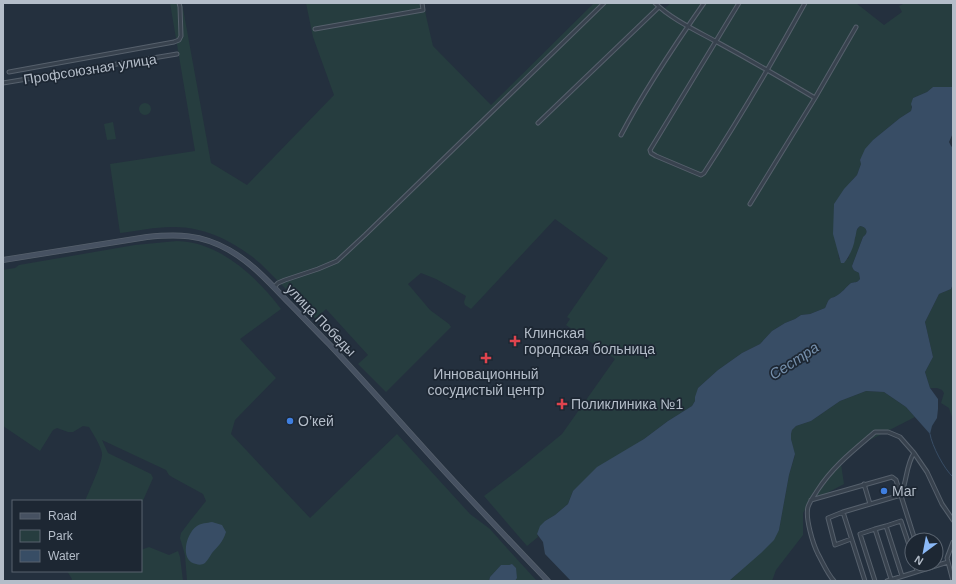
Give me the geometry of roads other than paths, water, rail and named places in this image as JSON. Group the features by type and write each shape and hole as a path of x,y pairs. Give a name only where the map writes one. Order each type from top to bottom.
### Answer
{"street":[{"path":"9,72 179,40 181,36 179,3"},
{"path":"315,29 424,10 422,3"},
{"path":"274,287 278,283 285,280 337,261 371,230 604,3"},
{"path":"655,3 658,7 688,26 815,98"},
{"path":"621,135 648,87 704,3"},
{"path":"739,3 650,148 650,152 653,155 701,175 704,173 767,70 805,3"},
{"path":"538,123 658,7"},
{"path":"750,204 815,98 856,27"},
{"name":"Профсоюзная улица","path":"3,83 177,54"},
{"name":"улица Победы","path":"3,260 147,237 172,235 194,237 212,242 229,250 256,270 274,287 548,581"},
{"path":"834,581 814,547 807,508 820,486 836,465 875,432 888,432 900,437 914,453 927,472 942,504 953,520"},
{"path":"851,539 835,545 828,518 843,512 901,495 904,489 910,458 914,453"},
{"path":"811,500 892,477 896,480 913,532"},
{"path":"864,484 870,504"},
{"path":"843,512 865,581"},
{"path":"875,581 860,534 901,521 905,532"},
{"path":"886,526 902,576"},
{"path":"875,529 892,579"},
{"path":"953,542 947,558 953,581"},
{"path":"944,563 948,562"},
{"path":"887,581 914,572"}],"water":[{"name":"Сестра","path":"933,87 953,87 953,133 949,142 953,148 953,284 951,289 939,294 925,322 933,357 925,372 930,388 938,399 937,418 932,426 930,434 906,407 884,392 866,391 840,401 811,421 796,426 792,430 791,439 795,454 789,475 779,530 774,540 729,581 571,581 545,554 543,542 537,534 540,526 568,504 573,491 597,467 644,439 668,421 692,406 695,401 698,388 718,370 742,353 760,344 772,331 785,323 801,315 810,314 825,308 830,298 835,297 851,283 860,279 859,273 854,270 852,266 863,237 867,232 864,228 860,226 858,227 851,252 844,263 841,263 833,234 834,204 844,189 857,175 861,164 860,160 865,149 873,140 911,111 913,98 927,92"},
{"path":"212,522 222,525 226,532 223,539 205,563 199,565 191,562 187,558 186,553 187,540 190,534 199,525"},
{"path":"512,564 516,568 517,578 515,581 489,581 490,577 501,565"}],"waterway":[{"path":"930,434 933,445 939,457 953,477"}],"place":[{"name":"Клинская городская больница","path":"515,341"},
{"name":"Инновационный сосудистый центр","path":"486,358"},
{"name":"Поликлиника №1","path":"562,404"},
{"name":"О’кей","path":"290,421"},
{"name":"Маг","path":"884,491"}]}
